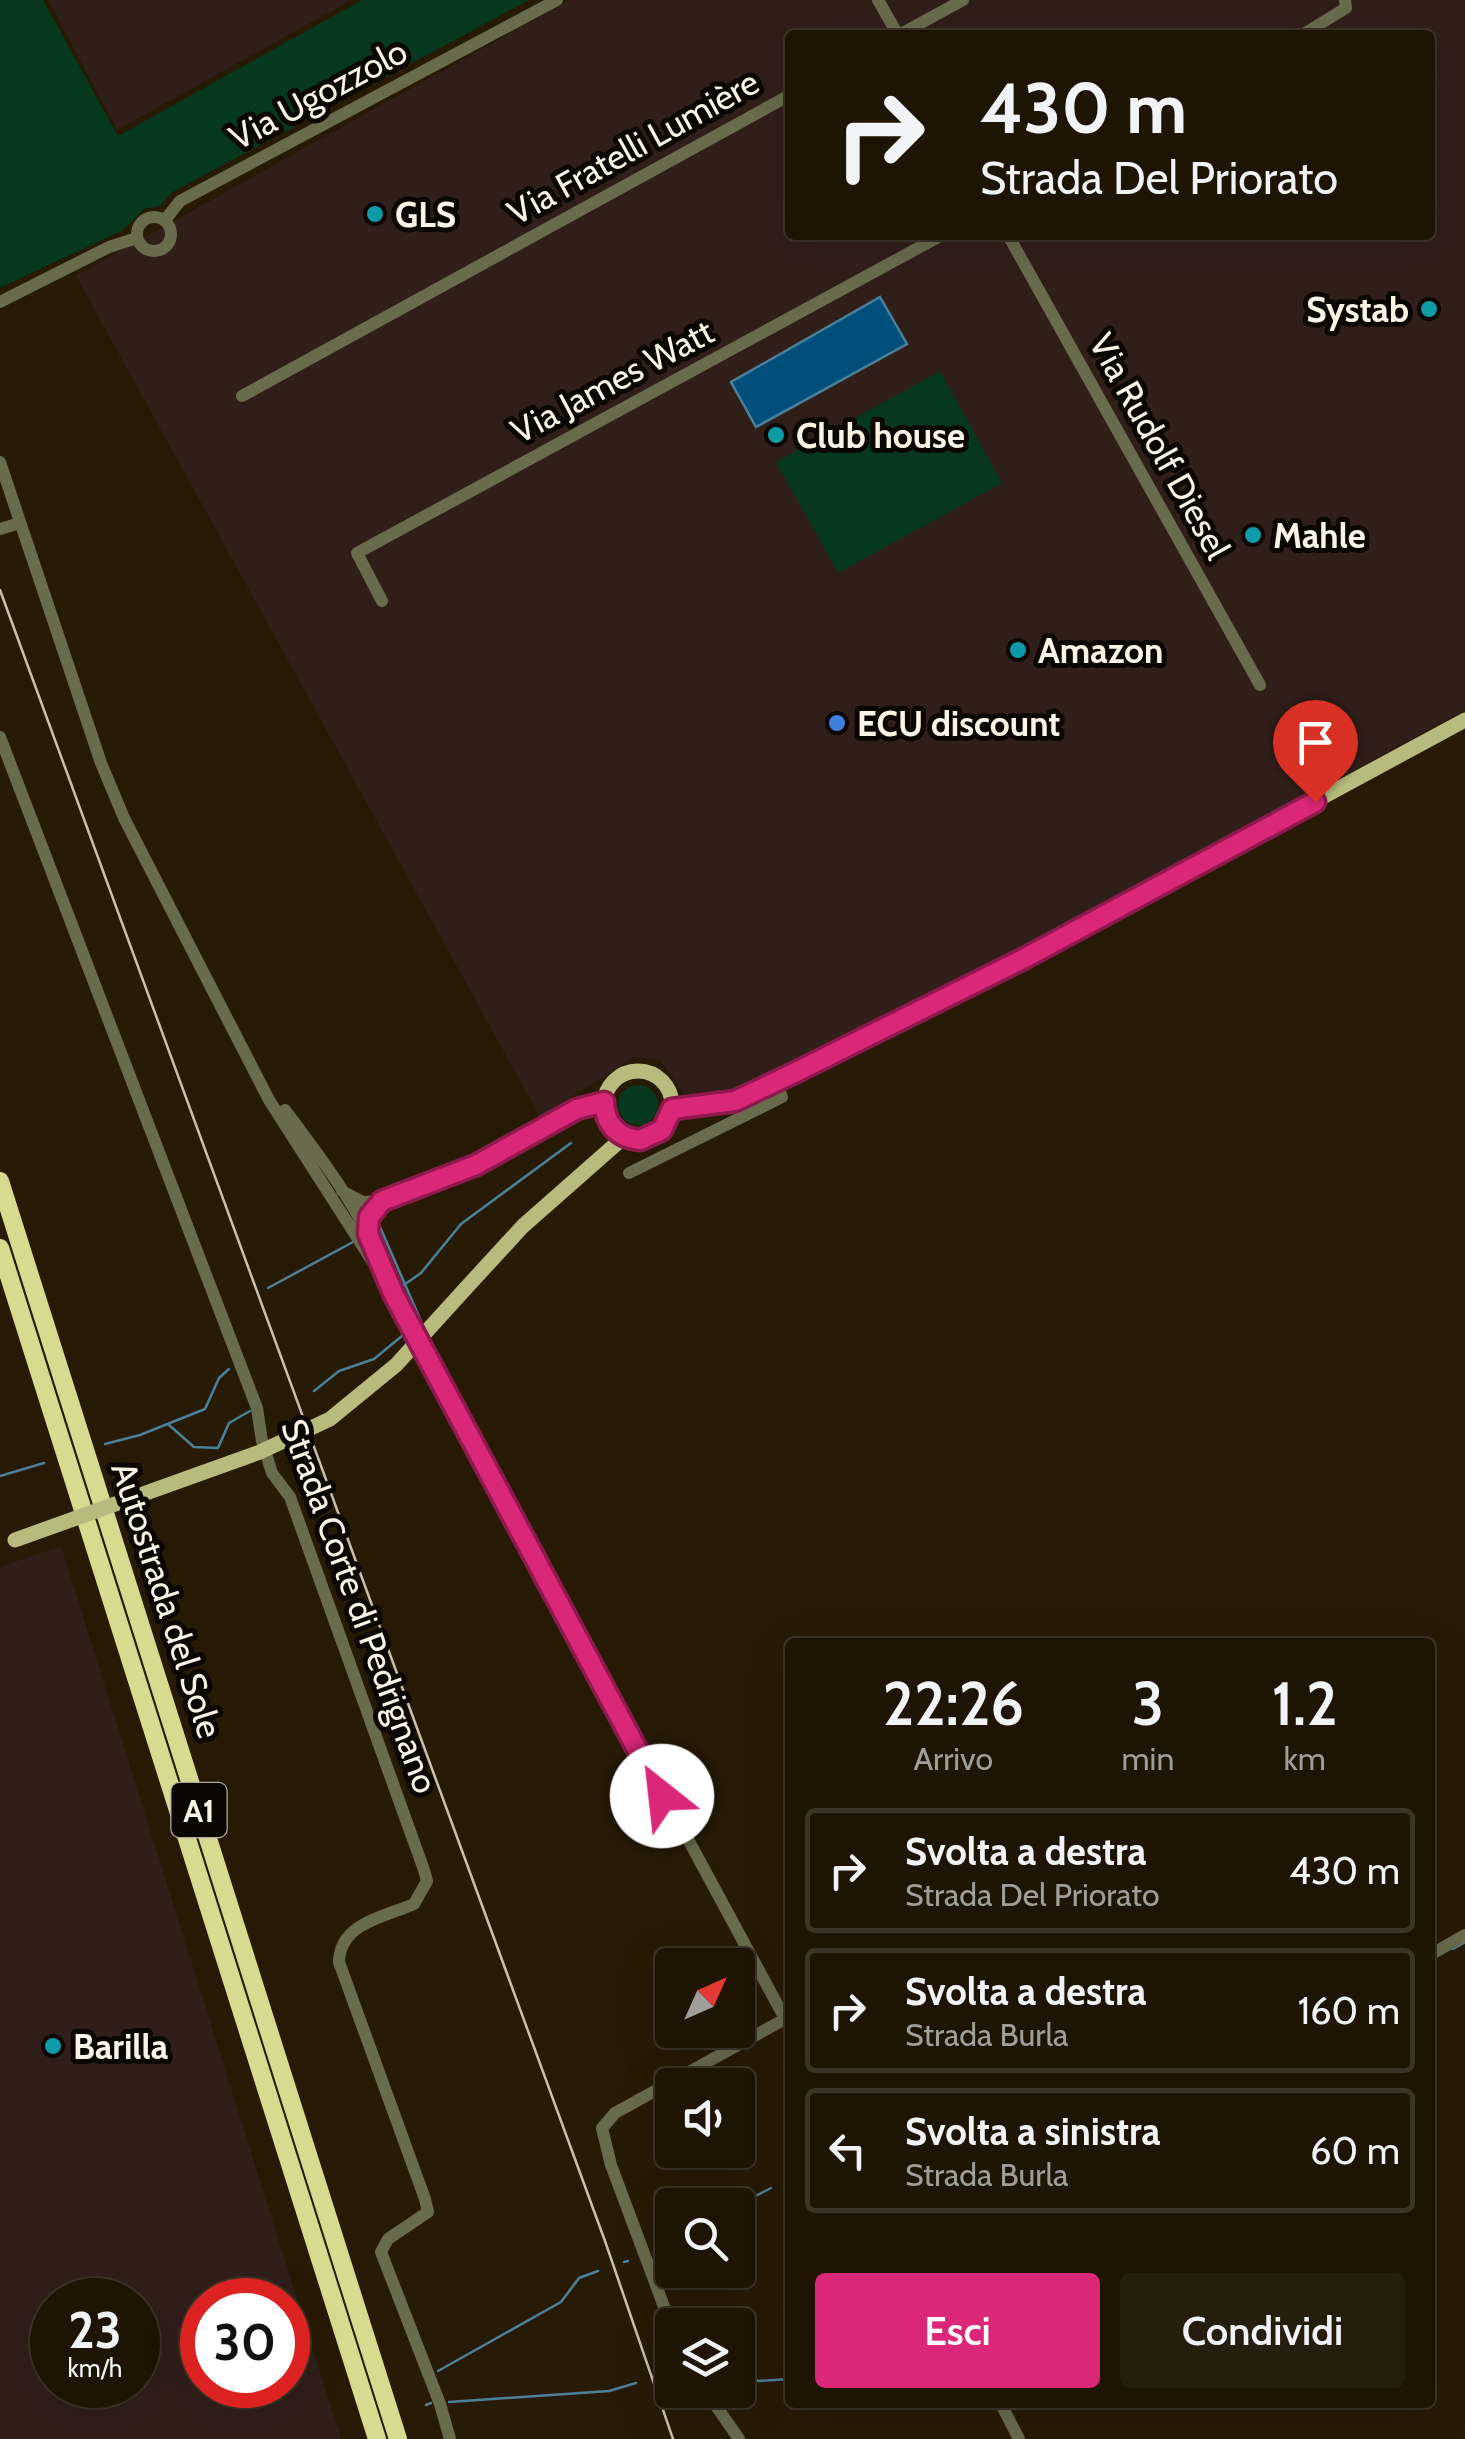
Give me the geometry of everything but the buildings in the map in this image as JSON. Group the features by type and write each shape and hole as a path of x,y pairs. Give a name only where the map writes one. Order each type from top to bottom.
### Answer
{"highway":[{"name":"Autostrada del Sole","path":"0,1180 398,2439"},
{"name":"Autostrada del Sole","path":"0,1248 378,2439"},
{"path":"383,2390 408,2439"},
{"path":"364,2395 366,2439"}],"main road":[{"path":"672,1109 735,1101 1023,959 1465,720"},
{"path":"638,1071 660,1080 670,1093 672,1109 667,1124 655,1135 640,1140 624,1137 608,1123 604,1102 613,1082 638,1071"},
{"path":"8,1543 260,1452 330,1419 396,1365 523,1226 624,1137"}],"street":[{"name":"Via Ugozzolo","path":"165,220 180,201 558,0"},
{"path":"878,0 896,30"},
{"path":"908,30 963,0"},
{"path":"1309,30 1346,4"},
{"name":"Via Fratelli Lumière","path":"242,396 785,98"},
{"name":"Via Ugozzolo","path":"155,216 165,220 171,234 165,247 149,250 138,238 138,227 155,216"},
{"name":"Via Ugozzolo","path":"0,302 110,247 138,238"},
{"name":"Via James Watt","path":"382,601 357,552 933,240"},
{"name":"Via Rudolf Diesel","path":"1011,240 1260,686"},
{"path":"0,462 101,762 124,818 269,1100 394,1295"},
{"path":"0,529 20,523"},
{"name":"Strada Corte di Pedrignano","path":"0,737 206,1270 257,1408 272,1473 290,1497 424,1870 426,1881 414,1904 348,1934 339,1948 338,1962 425,2199 428,2212 388,2239 381,2252 450,2439"},
{"path":"256,1072 342,1190 359,1206 406,1319 785,2020"},
{"path":"629,1173 782,1097 775,1081"},
{"path":"294,1138 320,1166 342,1202 368,1209 476,1165 577,1109 604,1102"},
{"path":"368,1234 369,1217 382,1201"},
{"path":"352,1229 359,1206"},
{"path":"1435,1952 1465,1935"},
{"path":"664,2308 611,2166 602,2128 615,2113 785,2025"},
{"path":"717,2408 739,2439"},
{"path":"1003,2408 1020,2439"}],"shaded area":[{"path":"48,0 351,0 117,130"},
{"path":"569,0 1465,0 1465,710 1067,927 732,1093 704,1097 684,1093 660,1060 634,1057 540,1117 76,276"},
{"name":"Barilla","path":"61,1546 291,2278 180,2278 180,2408 310,2408 310,2340 341,2439 0,2439 0,1567"}],"green space":[{"path":"0,0 43,0 118,136 362,0 529,0 171,193 160,206 144,209 123,230 0,288"},
{"path":"940,371 1002,483 838,573 776,462"},
{"path":"638,1085 652,1091 658,1105 652,1119 638,1125 624,1119 618,1105 624,1091"}],"water":[{"path":"880,297 907,344 756,427 731,382"}],"waterway":[{"path":"398,1289 421,1273 461,1224 571,1143"},
{"path":"380,1227 421,1321 414,1326"},
{"path":"268,1288 353,1242"},
{"path":"314,1391 339,1371 374,1359 408,1331"},
{"path":"105,1444 140,1435 205,1409 219,1378 229,1369"},
{"path":"169,1425 194,1447 218,1448 229,1423 250,1411"},
{"path":"0,1476 44,1463"},
{"path":"1453,1949 1465,1942"},
{"path":"755,2196 771,2188"},
{"path":"624,2262 628,2261"},
{"path":"438,2371 561,2302 579,2278 598,2271"},
{"path":"755,2379 785,2379"},
{"path":"449,2402 609,2391 636,2383"},
{"path":"426,2405 431,2403"}],"railway":[{"path":"0,590 605,2241 673,2439"}],"place":[{"name":"GLS","path":"375,214"},
{"name":"Systab","path":"1429,309"},
{"name":"Club house","path":"776,435"},
{"name":"Mahle","path":"1253,535"},
{"name":"Amazon","path":"1018,650"},
{"name":"ECU discount","path":"837,723"},
{"name":"Barilla","path":"53,2046"}],"route":[{"path":"662,1796 394,1295 368,1234 369,1217 382,1201 476,1165 577,1109 604,1102 604,1113 615,1131 640,1140 662,1130 672,1109 735,1101 1023,959 1315,802"}]}
